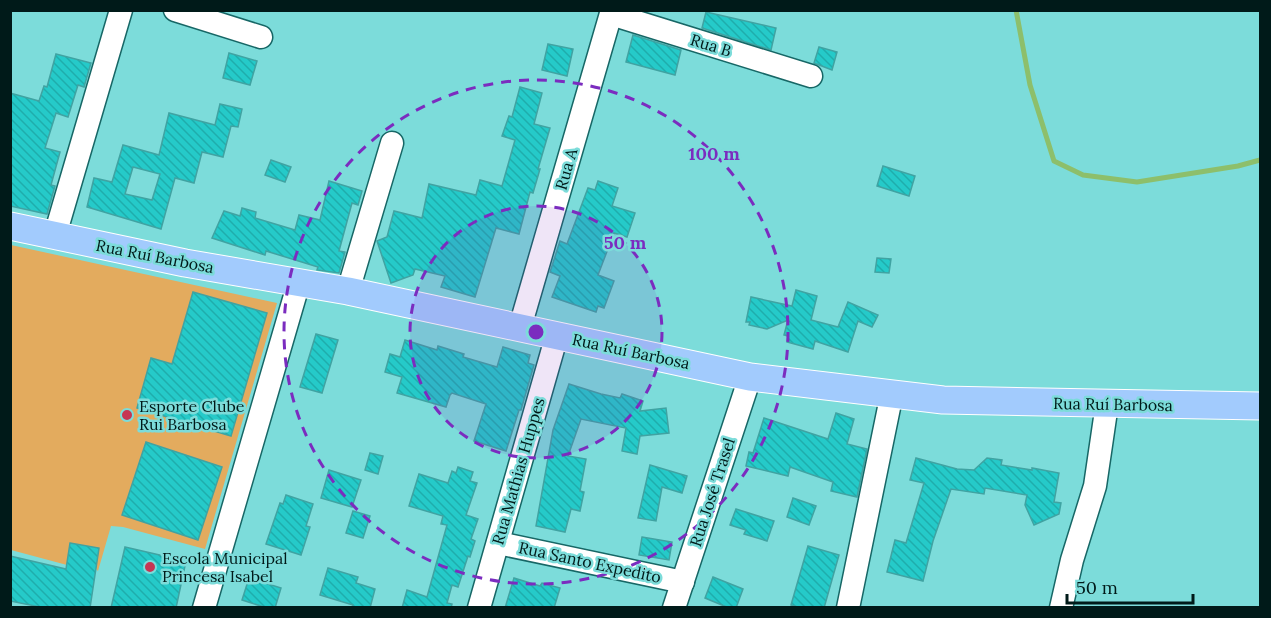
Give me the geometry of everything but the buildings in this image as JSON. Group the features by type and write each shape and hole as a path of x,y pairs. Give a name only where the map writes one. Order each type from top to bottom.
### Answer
{"main road":[{"name":"Rua Ruí Barbosa","path":"10,226 185,263 348,291 750,377 943,400 1260,406"}],"street":[{"path":"55,235 121,10"},
{"path":"175,10 261,37"},
{"name":"Rua B","path":"612,12 811,76"},
{"name":"Rua A","path":"520,327 612,12"},
{"path":"348,291 392,142"},
{"path":"204,608 299,282"},
{"name":"Rua Mathias Huppes","path":"479,608 557,335"},
{"name":"Rua José Trasel","path":"674,608 750,377"},
{"path":"848,608 892,393"},
{"path":"1061,608 1072,560 1095,486 1107,404"},
{"name":"Rua Santo Expedito","path":"498,543 683,582"}],"shaded area":[{"name":"Esporte Clube Rui Barbosa","path":"11,245 277,303 205,549 123,527 111,526 98,571 11,550"}],"waterway":[{"path":"1016,10 1030,85 1054,161 1083,175 1137,182 1238,166 1260,160"}],"place":[{"name":"Esporte Clube Rui Barbosa","path":"127,415"},
{"name":"Escola Municipal Princesa Isabel","path":"150,567"}]}
